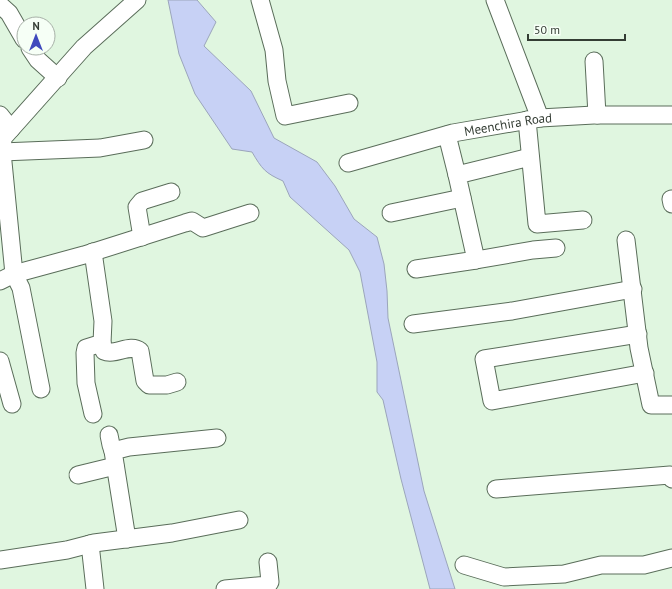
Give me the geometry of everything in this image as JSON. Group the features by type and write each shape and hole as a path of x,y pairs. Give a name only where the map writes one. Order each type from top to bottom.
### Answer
{"street":[{"path":"41,389 21,288 7,277 2,152 3,138 84,47 137,0"},
{"path":"260,0 274,50 277,81 285,116 349,103"},
{"path":"495,0 533,119 530,157 537,224 583,220"},
{"path":"0,5 9,13 16,25"},
{"path":"35,56 58,78"},
{"path":"594,62 597,115"},
{"path":"0,115 11,129"},
{"name":"Meenchira Road","path":"348,163 447,135 533,119 597,115 672,115"},
{"path":"447,135 476,260"},
{"path":"2,152 100,148 144,140"},
{"path":"457,175 530,157"},
{"path":"142,237 137,207 142,201 171,192"},
{"path":"391,213 462,198"},
{"path":"672,199 672,204"},
{"path":"7,277 192,221 203,228 250,213"},
{"path":"626,240 638,334 651,405 672,405"},
{"path":"416,270 533,250 556,248"},
{"path":"93,252 103,315 102,343 104,351 109,353 132,348 140,351 145,380 149,385 167,386 177,382"},
{"path":"413,324 512,311 633,289"},
{"path":"638,334 484,359 492,401 645,373"},
{"path":"93,414 86,383 85,353 86,348 102,343"},
{"path":"0,360 12,404"},
{"path":"78,475 113,451 129,447 217,438"},
{"path":"113,451 127,539"},
{"path":"496,489 670,475 672,479"},
{"path":"0,560 67,550 90,544 172,533 239,520"},
{"path":"90,544 94,589"},
{"path":"464,565 504,577 564,574 601,565 644,565 672,558"},
{"path":"225,589 266,587 270,582 268,562"}],"water":[{"path":"168,0 197,0 216,22 204,46 251,91 274,138 317,162 335,186 354,219 377,237 384,264 388,318 424,491 455,589 430,589 401,479 383,400 377,392 377,362 360,272 349,250 290,197 283,181 264,170 252,152 232,149 195,94 179,54"}]}
